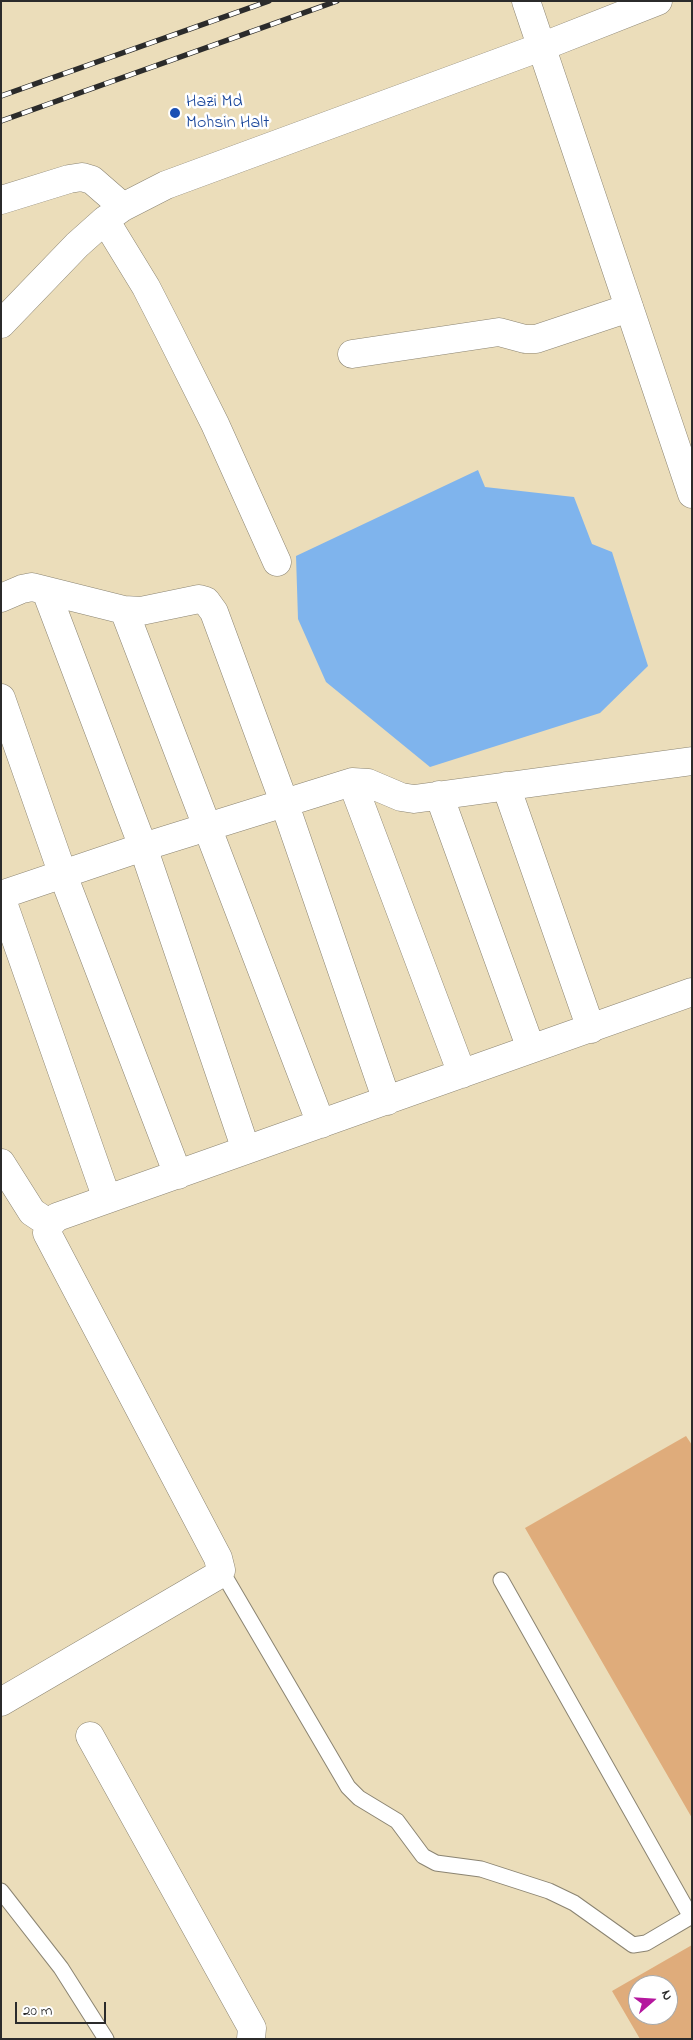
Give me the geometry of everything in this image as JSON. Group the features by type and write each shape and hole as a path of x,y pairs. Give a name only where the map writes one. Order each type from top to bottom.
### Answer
{"street":[{"path":"526,1 692,494"},
{"path":"1,324 77,245 114,214 166,185 541,47 658,1"},
{"path":"1,200 69,179 82,177 92,180 114,214 146,287 215,424 277,562"},
{"path":"352,354 499,332 525,339 536,339 629,308"},
{"path":"1,598 32,587 124,610 141,611 199,599 206,601 214,612 284,802 387,1101"},
{"path":"46,591 142,847 246,1150"},
{"path":"124,610 321,1124"},
{"path":"1,698 63,875 178,1175"},
{"path":"107,1200 1,896 142,847 352,782 368,784 406,798 692,761"},
{"path":"352,782 462,1074"},
{"path":"506,786 591,1028"},
{"path":"439,795 532,1050"},
{"path":"1,1702 215,1577 222,1570 218,1558 48,1234 50,1224 57,1217 692,992"},
{"path":"1,1163 32,1212 50,1224"},
{"path":"90,1736 252,2028 251,2039"}],"lane":[{"path":"222,1570 348,1787 359,1798 397,1821 424,1856 436,1864 481,1870 549,1891 574,1903 633,1945 646,1943 692,1916 501,1580"},
{"path":"1,1892 61,1968 106,2039"}],"water":[{"path":"478,470 485,487 574,497 592,544 612,552 648,666 600,713 430,767 326,682 298,619 296,556"}],"building":[{"path":"686,1436 692,1445 692,1818 525,1528"},
{"path":"692,1945 692,2039 640,2039 632,2025 678,2025 678,1975 640,1975"},
{"path":"628,1982 628,2018 612,1991"}],"railway":[{"path":"1,96 269,1"},
{"path":"1,121 337,1"}],"place":[{"name":"Hazi Md Mohsin Halt","path":"175,113"}]}
